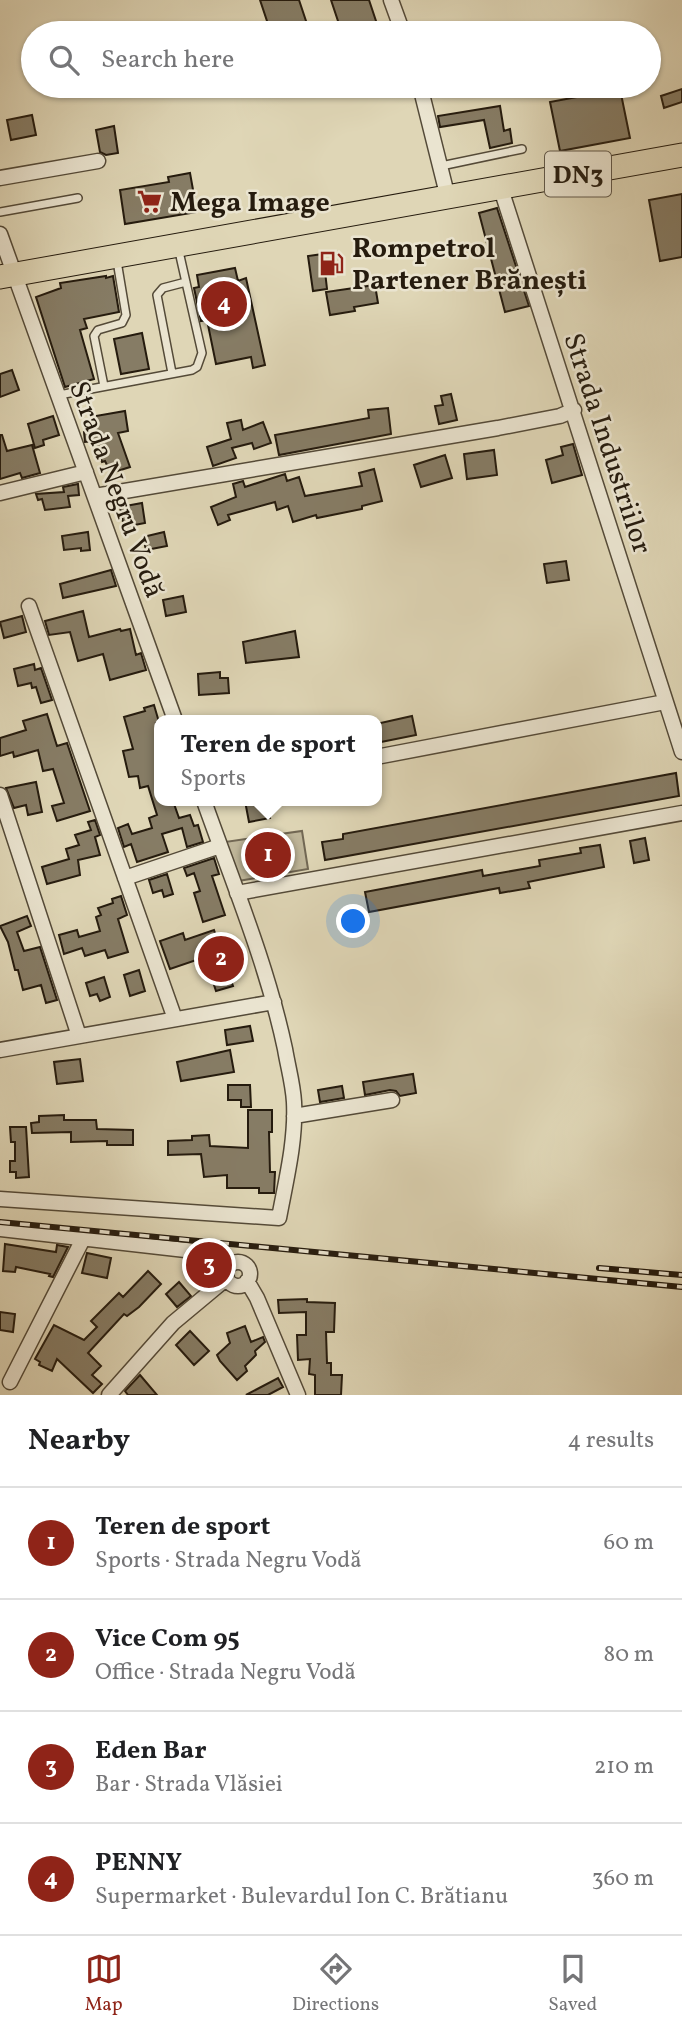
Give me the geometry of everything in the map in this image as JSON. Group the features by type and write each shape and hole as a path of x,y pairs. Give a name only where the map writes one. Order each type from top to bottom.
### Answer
{"main road":[{"name":"DN3","path":"7,276 682,155"}],"street":[{"path":"391,0 399,21"},
{"path":"423,98 448,198"},
{"path":"0,178 97,161"},
{"name":"Strada Industriilor","path":"501,189 682,752"},
{"name":"Strada Negru Vodă","path":"0,234 7,276 58,395 173,715"},
{"path":"95,496 498,428 560,416 574,410"},
{"path":"0,493 86,472"},
{"path":"29,606 175,1019"},
{"path":"382,756 665,702"},
{"path":"0,795 79,1036"},
{"path":"0,1199 279,1218 294,1116 289,1068 274,1002 206,806"},
{"path":"237,893 682,813"},
{"path":"125,878 220,846"},
{"path":"0,1050 274,1002"},
{"path":"294,1116 392,1100"},
{"path":"0,1229 202,1252 229,1271 236,1285 247,1281 257,1298 298,1395"},
{"path":"10,1382 83,1240"},
{"path":"109,1395 173,1323 229,1271"}],"lane":[{"path":"441,166 522,149"},
{"path":"0,212 78,198"},
{"path":"58,395 192,370 197,366 202,352 178,246"},
{"path":"104,386 94,341 95,332 122,323 127,310 116,257"},
{"path":"172,373 157,295 163,288 186,282"}],"shaded area":[{"path":"302,831 308,869 238,881 225,842"}],"building":[{"path":"260,0 299,0 306,21 267,21"},
{"path":"331,0 369,0 376,21 338,21"},
{"path":"682,89 682,102 664,108 661,96"},
{"path":"572,98 622,98 630,138 560,151 550,102"},
{"path":"500,106 504,131 510,129 512,143 490,148 484,120 440,127 438,116"},
{"path":"32,115 36,135 11,140 7,120"},
{"path":"114,126 118,153 106,155 100,152 96,130"},
{"path":"190,173 197,212 125,224 120,190 169,182 168,177"},
{"path":"682,194 682,257 660,261 649,200"},
{"path":"497,208 529,306 505,312 479,213"},
{"path":"323,254 327,289 313,291 308,256"},
{"path":"235,268 238,281 246,278 265,365 253,368 251,357 216,364 207,320 201,321 194,288 199,287 197,275"},
{"path":"113,276 119,312 84,319 87,328 80,330 94,379 65,387 36,297 61,288 60,283"},
{"path":"375,285 378,303 354,307 355,311 330,315 326,292"},
{"path":"142,333 149,369 121,374 114,339"},
{"path":"12,370 19,390 0,397 0,374"},
{"path":"451,394 457,420 439,424 435,406 443,405 441,396"},
{"path":"388,408 391,434 279,455 275,435 369,418 368,410"},
{"path":"125,411 128,431 118,433 130,467 111,473 105,461 102,462 95,441 85,442 84,432 92,431 90,417"},
{"path":"53,416 59,435 43,440 44,445 35,448 28,424"},
{"path":"241,420 243,430 263,422 271,443 254,449 252,443 232,448 236,458 213,466 207,447 231,439 227,423"},
{"path":"0,435 7,451 32,445 40,473 22,478 20,473 0,479"},
{"path":"573,444 582,475 552,483 546,460 563,455 561,447"},
{"path":"494,450 497,475 467,479 464,454"},
{"path":"445,455 452,478 421,487 414,465"},
{"path":"374,469 382,501 362,506 362,509 317,518 316,515 293,522 288,506 277,510 275,502 228,515 230,520 218,525 211,507 236,497 233,484 243,481 245,487 285,474 287,481 299,477 305,496 362,486 359,473"},
{"path":"78,484 79,495 68,496 70,507 45,510 42,499 38,500 36,494 64,492 63,487"},
{"path":"142,503 145,523 124,527 120,507"},
{"path":"88,532 90,550 64,550 62,536"},
{"path":"164,532 167,546 146,550 143,537"},
{"path":"566,561 569,580 547,583 544,564"},
{"path":"111,570 116,586 63,598 60,584"},
{"path":"183,596 186,612 166,616 163,600"},
{"path":"83,611 89,637 130,629 136,655 141,653 146,670 110,680 103,654 78,661 70,632 49,635 45,621"},
{"path":"22,616 26,632 4,638 0,622"},
{"path":"295,631 299,657 246,663 243,642"},
{"path":"34,664 35,670 41,668 52,700 41,703 36,687 32,688 31,683 18,686 14,669"},
{"path":"220,672 220,678 228,678 229,693 199,695 198,674"},
{"path":"154,705 157,715 154,715 154,805 148,786 140,788 138,776 129,777 123,751 133,749 124,717 145,711 144,708"},
{"path":"47,714 57,746 67,743 90,811 57,821 52,806 64,803 53,769 43,771 38,750 14,757 13,752 0,756 0,738 26,730 23,721"},
{"path":"412,716 416,735 382,742 382,723"},
{"path":"676,773 679,796 325,860 322,842 343,839 343,834"},
{"path":"36,782 42,812 28,815 26,805 14,808 6,788"},
{"path":"154,806 175,806 179,818 190,815 194,826 198,825 203,842 187,847 182,828 162,834 168,852 137,862 131,844 124,847 118,828 128,824 132,834 152,828 149,818 157,815"},
{"path":"246,806 267,806 270,818 249,822"},
{"path":"95,820 100,835 95,837 100,855 78,860 80,875 47,884 42,867 69,859 66,849 79,845 75,835 91,830 88,822"},
{"path":"645,838 649,860 634,863 630,841"},
{"path":"600,845 604,867 528,882 530,888 500,893 499,888 369,912 365,892 482,870 483,876 540,866 539,860 581,853 580,848"},
{"path":"214,858 219,874 212,876 225,915 203,922 194,893 200,891 194,873 187,876 184,868"},
{"path":"167,874 173,894 164,897 162,890 153,893 149,880"},
{"path":"121,896 127,915 118,919 128,952 108,958 105,950 85,956 82,948 64,954 59,935 77,930 79,937 100,931 96,917 101,915 98,908 113,903 112,899"},
{"path":"27,916 31,926 17,932 24,951 40,947 57,1000 46,1003 41,985 23,990 18,970 15,970 8,942 0,926"},
{"path":"214,930 233,986 216,991 205,957 170,969 160,941 183,933 185,940"},
{"path":"139,970 145,991 130,996 124,975"},
{"path":"104,977 110,997 100,1001 97,994 90,996 86,983"},
{"path":"250,1026 253,1041 227,1045 225,1030"},
{"path":"230,1050 234,1072 181,1081 177,1062"},
{"path":"80,1059 83,1081 57,1084 54,1062"},
{"path":"413,1074 416,1093 400,1096 396,1091 390,1090 365,1095 363,1082"},
{"path":"228,1085 250,1085 251,1107 241,1107 241,1100 228,1100"},
{"path":"342,1086 344,1098 320,1102 318,1090"},
{"path":"248,1110 272,1110 272,1132 269,1132 270,1172 275,1172 274,1193 259,1193 259,1188 227,1188 227,1175 204,1177 201,1154 168,1155 168,1141 192,1140 192,1136 209,1135 210,1146 248,1148"},
{"path":"64,1115 64,1120 96,1120 97,1129 133,1130 133,1145 107,1145 107,1141 71,1142 71,1132 32,1133 31,1123 39,1122 39,1116"},
{"path":"10,1127 26,1127 29,1177 16,1178 16,1172 10,1172 10,1161 15,1161 15,1142 11,1142"},
{"path":"5,1244 56,1252 57,1245 68,1247 53,1277 49,1276 50,1274 16,1267 15,1272 3,1271"},
{"path":"87,1253 111,1258 107,1278 82,1273"},
{"path":"148,1271 161,1284 139,1307 127,1316 124,1314 88,1353 101,1366 92,1375 102,1384 93,1393 57,1359 52,1371 39,1365 40,1362 35,1359 54,1325 84,1340 97,1327 91,1321 119,1293 123,1297"},
{"path":"179,1282 191,1296 177,1307 166,1294"},
{"path":"307,1299 307,1302 335,1303 334,1332 326,1332 327,1363 331,1363 331,1375 342,1375 341,1395 315,1395 315,1375 309,1374 310,1359 298,1360 297,1335 306,1335 306,1312 279,1313 278,1300"},
{"path":"0,1312 15,1314 13,1332 0,1330"},
{"path":"245,1326 251,1342 263,1337 265,1342 245,1366 247,1371 237,1380 217,1355 230,1343 227,1333"},
{"path":"190,1331 209,1351 194,1365 176,1345"},
{"path":"140,1375 157,1395 128,1395 125,1391"},
{"path":"278,1378 283,1387 268,1395 246,1395"}],"railway":[{"path":"0,1222 682,1287"},
{"path":"599,1268 682,1275"}],"place":[{"name":"Mega Image","path":"150,201"},
{"name":"Rompetrol Partener Brănești","path":"332,263"},
{"name":"PENNY","path":"224,304"},
{"name":"Teren de sport","path":"268,855"},
{"name":"Vice Com 95","path":"221,959"},
{"name":"Eden Bar","path":"209,1265"}]}
